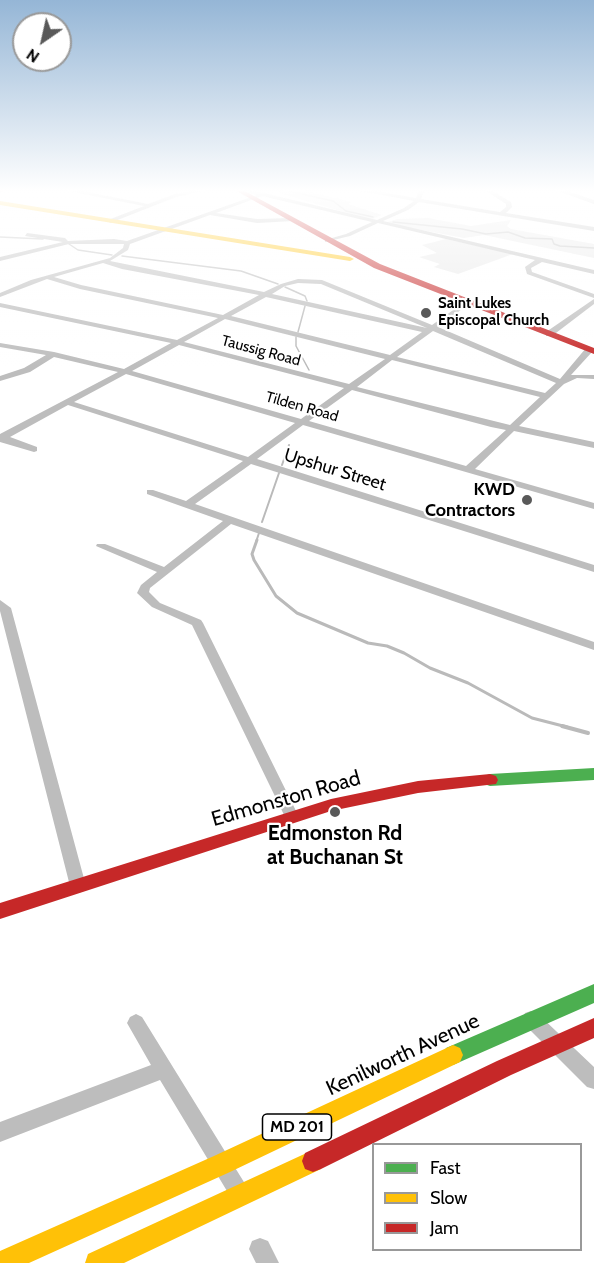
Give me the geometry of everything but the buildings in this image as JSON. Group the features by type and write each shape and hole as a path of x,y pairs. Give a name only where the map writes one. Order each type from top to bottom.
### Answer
{"main road":[{"path":"264,248 378,265"},
{"path":"283,248 347,256 378,265"},
{"path":"339,248 347,256"},
{"path":"346,248 378,265 591,350"},
{"name":"Edmonston Road","path":"0,911 340,802 457,782 594,774"},
{"name":"Kenilworth Avenue","path":"1,1263 222,1164 531,1019 594,993"},
{"name":"MD 201","path":"97,1263 241,1196 482,1078 594,1028"}],"street":[{"path":"0,259 45,248"},
{"path":"0,295 46,277 105,262 121,254 126,248"},
{"path":"492,248 594,272"},
{"path":"542,259 528,267 529,273 594,298"},
{"path":"105,262 430,329"},
{"path":"46,277 80,287 225,317 547,396"},
{"path":"1,438 283,285 298,281 314,281 330,285 430,329 561,382 576,376 594,377"},
{"path":"549,334 594,298"},
{"path":"189,504 468,302"},
{"name":"Taussig Road","path":"0,304 177,342 513,429 594,445"},
{"name":"Tilden Road","path":"0,345 54,354 124,371 594,506"},
{"path":"470,469 547,396 591,350"},
{"path":"0,379 27,370 54,354"},
{"name":"Upshur Street","path":"66,402 594,569"},
{"path":"1,438 34,449"},
{"path":"150,492 594,646"},
{"path":"231,519 145,587 143,593 156,605 197,623 292,817"},
{"path":"100,546 162,573"},
{"path":"0,604 5,609 78,886"},
{"path":"531,1019 594,1080"},
{"path":"136,1023 241,1196"},
{"path":"0,1132 164,1069"}],"shaded area":[{"path":"428,248 486,248 513,254 458,274 434,267 440,264 419,257 437,253"},
{"path":"546,248 594,248 594,258"}],"waterway":[{"path":"75,248 112,255"},
{"path":"122,256 241,271 278,284"},
{"path":"285,287 305,296 307,301"},
{"path":"298,332 305,306"},
{"path":"296,337 296,346 309,370"},
{"path":"282,465 289,445"},
{"path":"262,522 279,473"},
{"path":"256,542 259,533"},
{"path":"257,540 252,554 254,560 276,596 297,613 368,643 387,646 404,653 430,668 468,683 532,718 567,727"},
{"path":"562,726 588,733"}],"traffic: fast":[{"path":"490,780 594,774"},
{"path":"453,1055 594,993"}],"traffic: slow":[{"path":"281,248 350,259"},
{"path":"1,1263 222,1164 453,1055"},
{"path":"97,1263 313,1161"}],"traffic: jam":[{"path":"344,248 377,266 594,351"},
{"path":"0,911 331,805 418,787 490,780"},
{"path":"313,1161 504,1068 594,1028"}],"place":[{"name":"Saint Lukes Episcopal Church","path":"426,313"},
{"name":"KWD Contractors","path":"527,500"},
{"name":"Edmonston Rd at Buchanan St","path":"335,812"}]}
